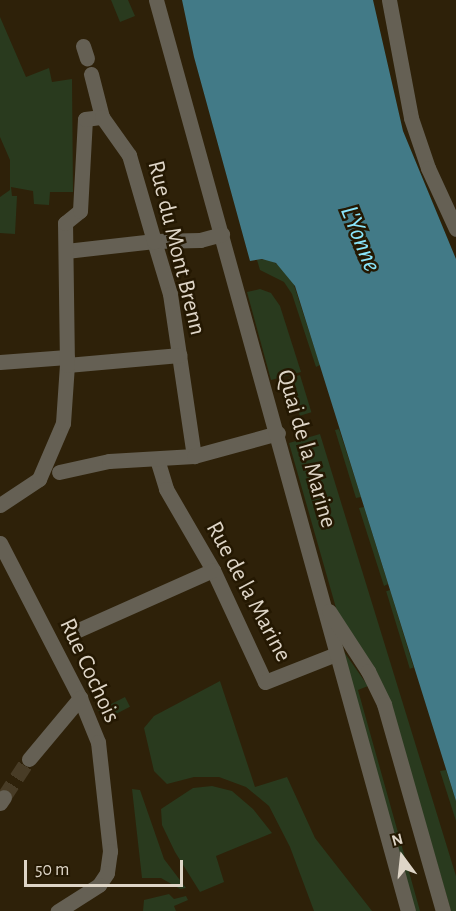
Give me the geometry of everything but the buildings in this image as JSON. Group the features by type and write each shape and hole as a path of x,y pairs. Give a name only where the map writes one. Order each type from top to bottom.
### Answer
{"street":[{"name":"Quai de la Marine","path":"156,0 328,609 336,654 408,911"},
{"path":"389,0 411,118 428,168 456,229"},
{"name":"Rue du Mont Brenn","path":"91,74 102,117 129,155 170,294 194,456"},
{"path":"0,504 39,479 63,423 67,361 65,223 80,211 85,119 102,117"},
{"path":"66,251 154,241 200,240 222,234"},
{"path":"0,362 180,355"},
{"path":"59,472 109,461 194,456 278,433"},
{"name":"Rue de la Marine","path":"157,459 166,489 213,570 265,682 336,654"},
{"name":"Rue Cochois","path":"0,543 55,640 98,742 110,851 107,873 99,885 58,911"},
{"path":"76,631 213,570"},
{"path":"328,609 368,671 384,704 444,911"},
{"path":"29,759 80,698"}],"green space":[{"path":"111,0 128,0 135,16 120,22"},
{"path":"0,17 26,77 49,68 52,82 72,79 73,192 50,192 49,205 34,204 33,191 11,187 12,196 17,196 15,234 0,233 0,197 10,190 10,160 0,137"},
{"path":"267,259 281,266 292,279 320,365 316,367 292,294 284,282 260,270 257,260"},
{"path":"260,289 271,293 280,306 301,372 271,380 247,292"},
{"path":"300,375 311,412 300,416 289,379"},
{"path":"339,429 361,497 356,498 335,430"},
{"path":"320,434 456,876 456,911 451,911 390,703 338,615 289,443"},
{"path":"364,507 388,584 384,586 359,508"},
{"path":"390,590 414,667 410,669 386,591"},
{"path":"342,649 368,686 358,690 420,911 414,911"},
{"path":"220,681 255,787 287,777 315,838 372,911 314,911 290,847 269,806 246,787 219,777 194,777 167,784 154,771 144,728 154,716"},
{"path":"125,697 130,707 103,720 98,711"},
{"path":"446,770 456,801 456,821 440,771"},
{"path":"212,786 232,791 253,809 272,833 216,856 224,882 200,892 175,852 162,825 161,809 193,788"},
{"path":"132,789 140,790 164,859 186,888 180,889 161,878 142,878"},
{"path":"169,894 174,899 186,896 188,900 174,906 176,911 143,911 144,900"}],"water":[{"name":"L'Yonne","path":"182,0 373,0 403,131 456,259 456,801 295,286 276,263 262,259 250,261 194,57"}],"tunnel":[{"path":"4,797 29,759"}]}
